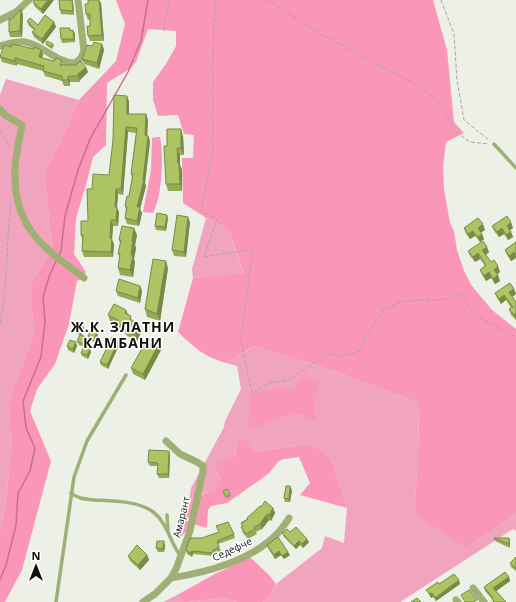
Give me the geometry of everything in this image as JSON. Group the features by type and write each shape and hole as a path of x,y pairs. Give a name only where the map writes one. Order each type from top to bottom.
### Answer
{"street":[{"path":"0,20 16,12 29,0"},
{"path":"0,46 16,43 27,43 67,63 75,63 81,58 84,51 78,0"},
{"path":"0,109 6,116 22,125 15,175 18,201 24,219 29,229 40,242 84,278"},
{"name":"Амарант","path":"143,602 155,594 171,578 190,531 203,471 203,466 180,454 166,441"},
{"name":"Седефче","path":"171,578 216,568 249,554 265,545 289,518"},
{"path":"473,588 484,602"}],"lane":[{"path":"494,144 516,168"},
{"path":"56,602 74,477 85,446 126,375"},
{"path":"71,494 78,498 130,503 142,506 153,512 168,532 173,545 180,556"},
{"path":"167,515 168,532"}],"path":[{"path":"164,31 164,24 170,0"},
{"path":"215,0 213,54 213,150 201,211 217,219 204,257 253,249 241,341 252,393 270,383 288,380 327,354 341,356 360,351 369,331 384,309 403,300 452,299 459,294 470,309 482,319 516,337"},
{"path":"268,0 320,34 412,82 432,97 443,109 457,133 470,142 494,144"},
{"path":"441,0 454,34 457,80 464,120 494,144"},
{"path":"0,324 4,303 8,250 7,231 12,199"}],"shaded area":[{"path":"116,0 433,0 447,50 454,122 464,133 446,142 443,168 444,189 450,223 454,231 457,250 464,271 472,286 492,310 516,329 516,512 512,516 465,547 414,513 418,458 419,403 337,372 254,346 226,363 200,351 178,332 193,278 244,274 229,230 206,218 183,203 182,158 193,158 194,135 184,134 178,115 158,116 153,100 153,82 166,64 176,46 176,31 148,29 136,62 131,68 107,83 106,145 93,157 76,218 74,254 86,272 83,278 77,281 69,324 55,364 37,389 30,411 51,461 22,570 5,602 0,602 0,530 5,506 11,453 9,400 34,334 30,286 52,248 44,175 79,100 116,61 125,24"},
{"path":"6,79 79,100 44,175 52,248 30,286 34,334 9,400 11,453 5,506 0,530 0,95"},
{"path":"160,137 162,155 160,187 153,213 143,212 151,170 152,138"},
{"path":"206,218 229,230 244,275 193,278 192,269"},
{"path":"254,346 337,372 419,403 418,458 414,513 512,516 516,512 516,531 513,529 400,602 263,602 270,596 276,584 322,548 325,536 344,543 347,508 332,462 306,444 255,452 237,443 235,456 215,469 221,478 215,493 207,492 189,502 191,488 224,427 225,421 241,389 237,366 226,363"},
{"path":"304,375 320,383 313,407 318,423 302,414 288,415 247,430 252,393 282,388 293,389"},
{"path":"244,439 255,452 306,444 319,449 332,462 347,508 300,495 310,483 299,457 284,459 279,461 268,474 227,503 211,506 208,510 207,528 193,524 181,537 176,537 179,514 189,502 208,492 215,492 221,478 215,469 218,464 235,456 237,443"},
{"path":"250,557 269,575 276,584 270,596 263,602 237,602 223,598 186,602 177,595 215,574"},
{"path":"177,595 186,602 163,602"},
{"path":"223,598 237,602 186,602"}],"building":[{"path":"34,0 48,0 41,9 33,2"},
{"path":"59,0 72,0 73,11 60,10"},
{"path":"88,0 99,0 102,35 88,36 87,26 90,26 90,14 86,14 85,4 88,4"},
{"path":"21,9 20,31 9,32 9,19 12,19"},
{"path":"45,15 54,22 42,39 32,32 35,29 27,21 30,18 38,25"},
{"path":"60,28 70,28 70,31 73,30 74,39 61,39"},
{"path":"47,41 53,44 51,47 46,44"},
{"path":"94,42 102,44 97,63 82,59 87,45 92,46"},
{"path":"12,44 34,49 35,47 41,50 39,57 54,61 56,58 62,60 60,65 76,65 80,61 86,67 78,74 78,76 68,76 68,80 62,80 62,76 43,71 44,66 15,58 15,61 0,57 4,45 11,47"},
{"path":"114,95 127,96 127,114 146,114 145,135 148,136 144,180 137,207 140,207 137,221 125,218 127,207 125,206 127,196 129,196 133,174 131,174 137,128 126,127 121,189 116,189 116,220 111,220 111,252 82,251 83,235 81,235 81,221 88,221 87,189 92,189 93,174 109,175 113,140"},
{"path":"167,129 181,129 181,148 177,148 180,184 166,184 164,146 167,146"},
{"path":"157,213 167,215 165,227 155,226"},
{"path":"177,215 188,217 184,252 172,250"},
{"path":"507,216 511,222 507,226 511,232 506,235 502,228 497,232 492,226"},
{"path":"478,218 483,224 478,228 482,234 478,237 473,231 468,234 464,228"},
{"path":"122,226 134,228 131,255 133,255 130,270 118,268 120,254 118,254 121,240 119,240"},
{"path":"483,241 487,247 482,250 491,262 494,260 498,266 494,270 498,275 493,279 489,272 484,276 480,270 486,265 478,253 473,257 468,251"},
{"path":"516,242 516,255 514,252 509,256 505,250"},
{"path":"153,259 166,261 157,314 145,309"},
{"path":"119,279 140,286 138,298 116,291"},
{"path":"510,283 514,289 509,292 516,302 516,313 514,315 509,309 513,307 504,295 499,299 495,293"},
{"path":"114,304 126,310 125,313 131,316 130,319 140,325 135,335 124,330 125,327 117,323 118,320 108,315"},
{"path":"77,323 83,326 80,332 74,329"},
{"path":"91,330 97,332 94,339 88,336"},
{"path":"80,335 86,337 83,344 77,341"},
{"path":"112,337 119,340 107,365 100,362"},
{"path":"148,338 159,344 143,374 131,368"},
{"path":"70,340 76,342 73,349 67,346"},
{"path":"84,346 90,349 87,355 81,353"},
{"path":"149,450 169,451 168,474 157,474 158,463 148,462"},
{"path":"286,486 290,486 289,499 284,498"},
{"path":"227,489 230,494 226,497 223,491"},
{"path":"265,501 273,508 269,515 267,514 260,524 254,527 255,529 246,534 241,527 243,526 241,523 248,519 247,518 260,506 261,507"},
{"path":"228,522 234,534 217,541 219,547 213,550 213,553 192,551 190,553 186,550 190,538 202,538 219,532 216,526"},
{"path":"296,527 307,539 302,544 299,541 294,546 282,533 287,529 290,532"},
{"path":"278,537 288,552 282,556 279,551 274,555 267,545"},
{"path":"494,538 509,538 509,544"},
{"path":"157,541 164,541 163,549 156,548"},
{"path":"137,545 147,555 138,565 128,556"},
{"path":"516,557 516,569 510,563"},
{"path":"505,572 509,577 493,588 506,602 494,602 492,599 493,598 484,587"},
{"path":"454,574 459,580 435,598 432,593 430,594 426,590 438,582 439,584"},
{"path":"469,590 477,600 473,602 465,602 461,595"},
{"path":"417,598 421,602 411,602"}],"waterway":[{"path":"59,256 61,251 65,216 78,170 90,139 128,72 141,41 148,0"},
{"path":"0,580 6,565 16,525 18,493 30,471 35,448 26,428 23,401 41,357 45,322 43,297 56,261"}],"district":[{"name":"Ж.К. ЗЛАТНИ КАМБАНИ","path":"123,334"}]}
